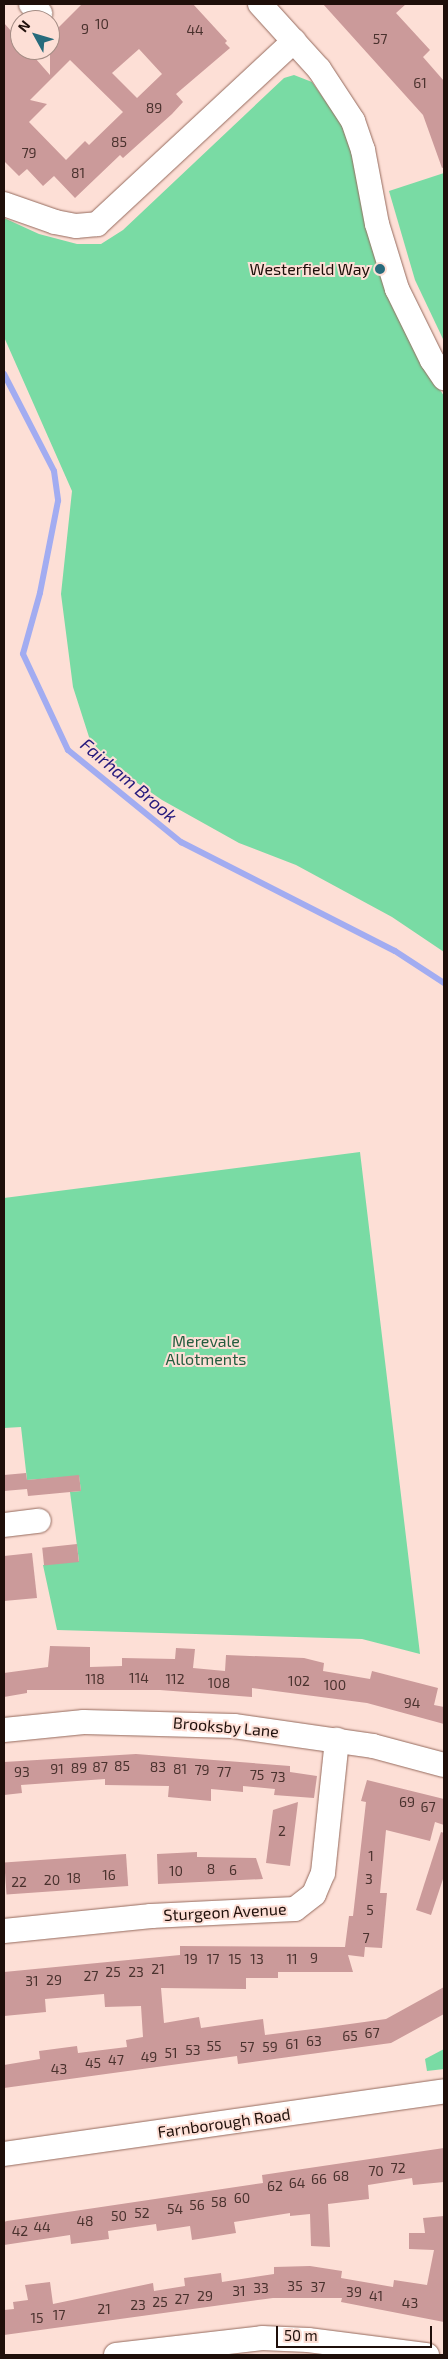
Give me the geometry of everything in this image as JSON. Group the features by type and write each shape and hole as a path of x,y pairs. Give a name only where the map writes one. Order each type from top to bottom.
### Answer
{"street":[{"path":"260,4 319,69 353,121 363,150 377,224 394,280 416,329 444,378"},
{"path":"4,204 55,222 76,226 97,224 294,41"},
{"path":"4,1524 39,1521"},
{"name":"Brooksby Lane","path":"4,1730 84,1722 174,1722 337,1740 444,1765"},
{"name":"Sturgeon Avenue","path":"4,1931 151,1916 283,1911 300,1906 314,1894 323,1873 337,1740"},
{"name":"Farnborough Road","path":"4,2154 444,2091"},
{"path":"116,2355 262,2338 308,2348 427,2355"}],"green space":[{"path":"294,75 312,82 348,133 418,356 444,396 444,952 392,917 296,865 239,843 162,800 114,767 90,740 73,687 61,594 72,491 4,337 4,218 39,234 77,244 101,244 123,230 284,78"},
{"path":"444,173 443,339 415,280 389,191"},
{"name":"Merevale Allotments","path":"360,1152 420,1654 362,1639 57,1630 43,1565 79,1561 70,1492 81,1491 79,1476 27,1480 21,1427 4,1428 4,1198"},
{"path":"444,2049 444,2069 427,2071 425,2059"}],"building":[{"path":"82,4 193,4 227,41 225,43 230,48 176,94 183,102 172,114 123,158 120,155 75,198 54,176 43,186 27,169 19,176 4,161 4,23 10,30 10,60 37,60 50,75 50,60 60,60 60,26","holes":["139,49 162,74 137,98 112,73","70,60 123,112 89,145 85,141 66,160 29,122 47,104 30,100"]},
{"path":"323,4 406,4 396,13 430,50 423,57 444,81 444,167 442,168 423,115"},
{"path":"26,1473 27,1480 79,1475 81,1491 28,1496 27,1489 4,1491 4,1475"},
{"path":"77,1544 79,1562 44,1566 42,1548"},
{"path":"32,1553 37,1598 4,1601 4,1556"},
{"path":"50,1646 90,1647 90,1667 122,1666 122,1658 175,1659 176,1648 195,1649 193,1668 225,1671 226,1655 304,1658 324,1663 323,1671 370,1679 372,1671 438,1688 434,1705 444,1707 444,1724 367,1703 252,1688 252,1697 160,1690 27,1690 27,1693 4,1697 4,1673 48,1667"},
{"path":"136,1754 290,1766 290,1772 317,1776 314,1798 274,1795 275,1789 243,1786 243,1792 211,1789 211,1801 168,1797 169,1786 105,1785 105,1779 21,1785 22,1793 4,1795 4,1762"},
{"path":"367,1780 444,1799 444,1825 435,1822 430,1841 386,1830 380,1893 387,1893 382,1948 365,1947 364,1957 348,1955 353,1972 278,1972 278,1978 246,1978 246,1989 161,1988 164,2023 199,2017 201,2028 263,2019 265,2035 321,2028 386,2019 444,1987 444,2014 391,2043 238,2064 237,2056 4,2088 4,2065 40,2059 39,2051 77,2046 78,2053 127,2047 126,2040 143,2037 141,2006 105,2007 104,1994 45,1999 46,2012 4,2016 4,1972 180,1955 180,1946 345,1947 349,1916 353,1916 366,1802 361,1801"},
{"path":"298,1802 290,1866 266,1863 273,1810"},
{"path":"441,1832 444,1833 444,1876 431,1915 416,1910"},
{"path":"197,1852 197,1857 256,1858 263,1879 158,1884 157,1854"},
{"path":"126,1854 128,1886 7,1894 4,1863"},
{"path":"444,2148 444,2182 413,2185 412,2178 368,2185 369,2199 328,2204 330,2247 311,2246 310,2214 290,2216 290,2213 234,2222 236,2233 192,2240 190,2226 157,2231 156,2224 108,2231 109,2239 71,2244 70,2235 4,2245 4,2222 7,2221 263,2183 262,2175"},
{"path":"444,2216 444,2322 341,2302 342,2298 273,2298 4,2335 4,2310 14,2309 13,2302 28,2300 25,2285 50,2282 53,2304 153,2283 154,2291 185,2286 184,2278 221,2273 222,2282 274,2274 274,2267 310,2266 342,2271 341,2278 393,2287 394,2280 427,2285 434,2250 409,2249 409,2233 425,2233 423,2218"}],"waterway":[{"name":"Fairham Brook","path":"4,374 54,471 58,501 40,593 23,654 68,750 181,842 395,951 444,983"}],"place":[{"name":"Westerfield Way","path":"380,269"}]}
